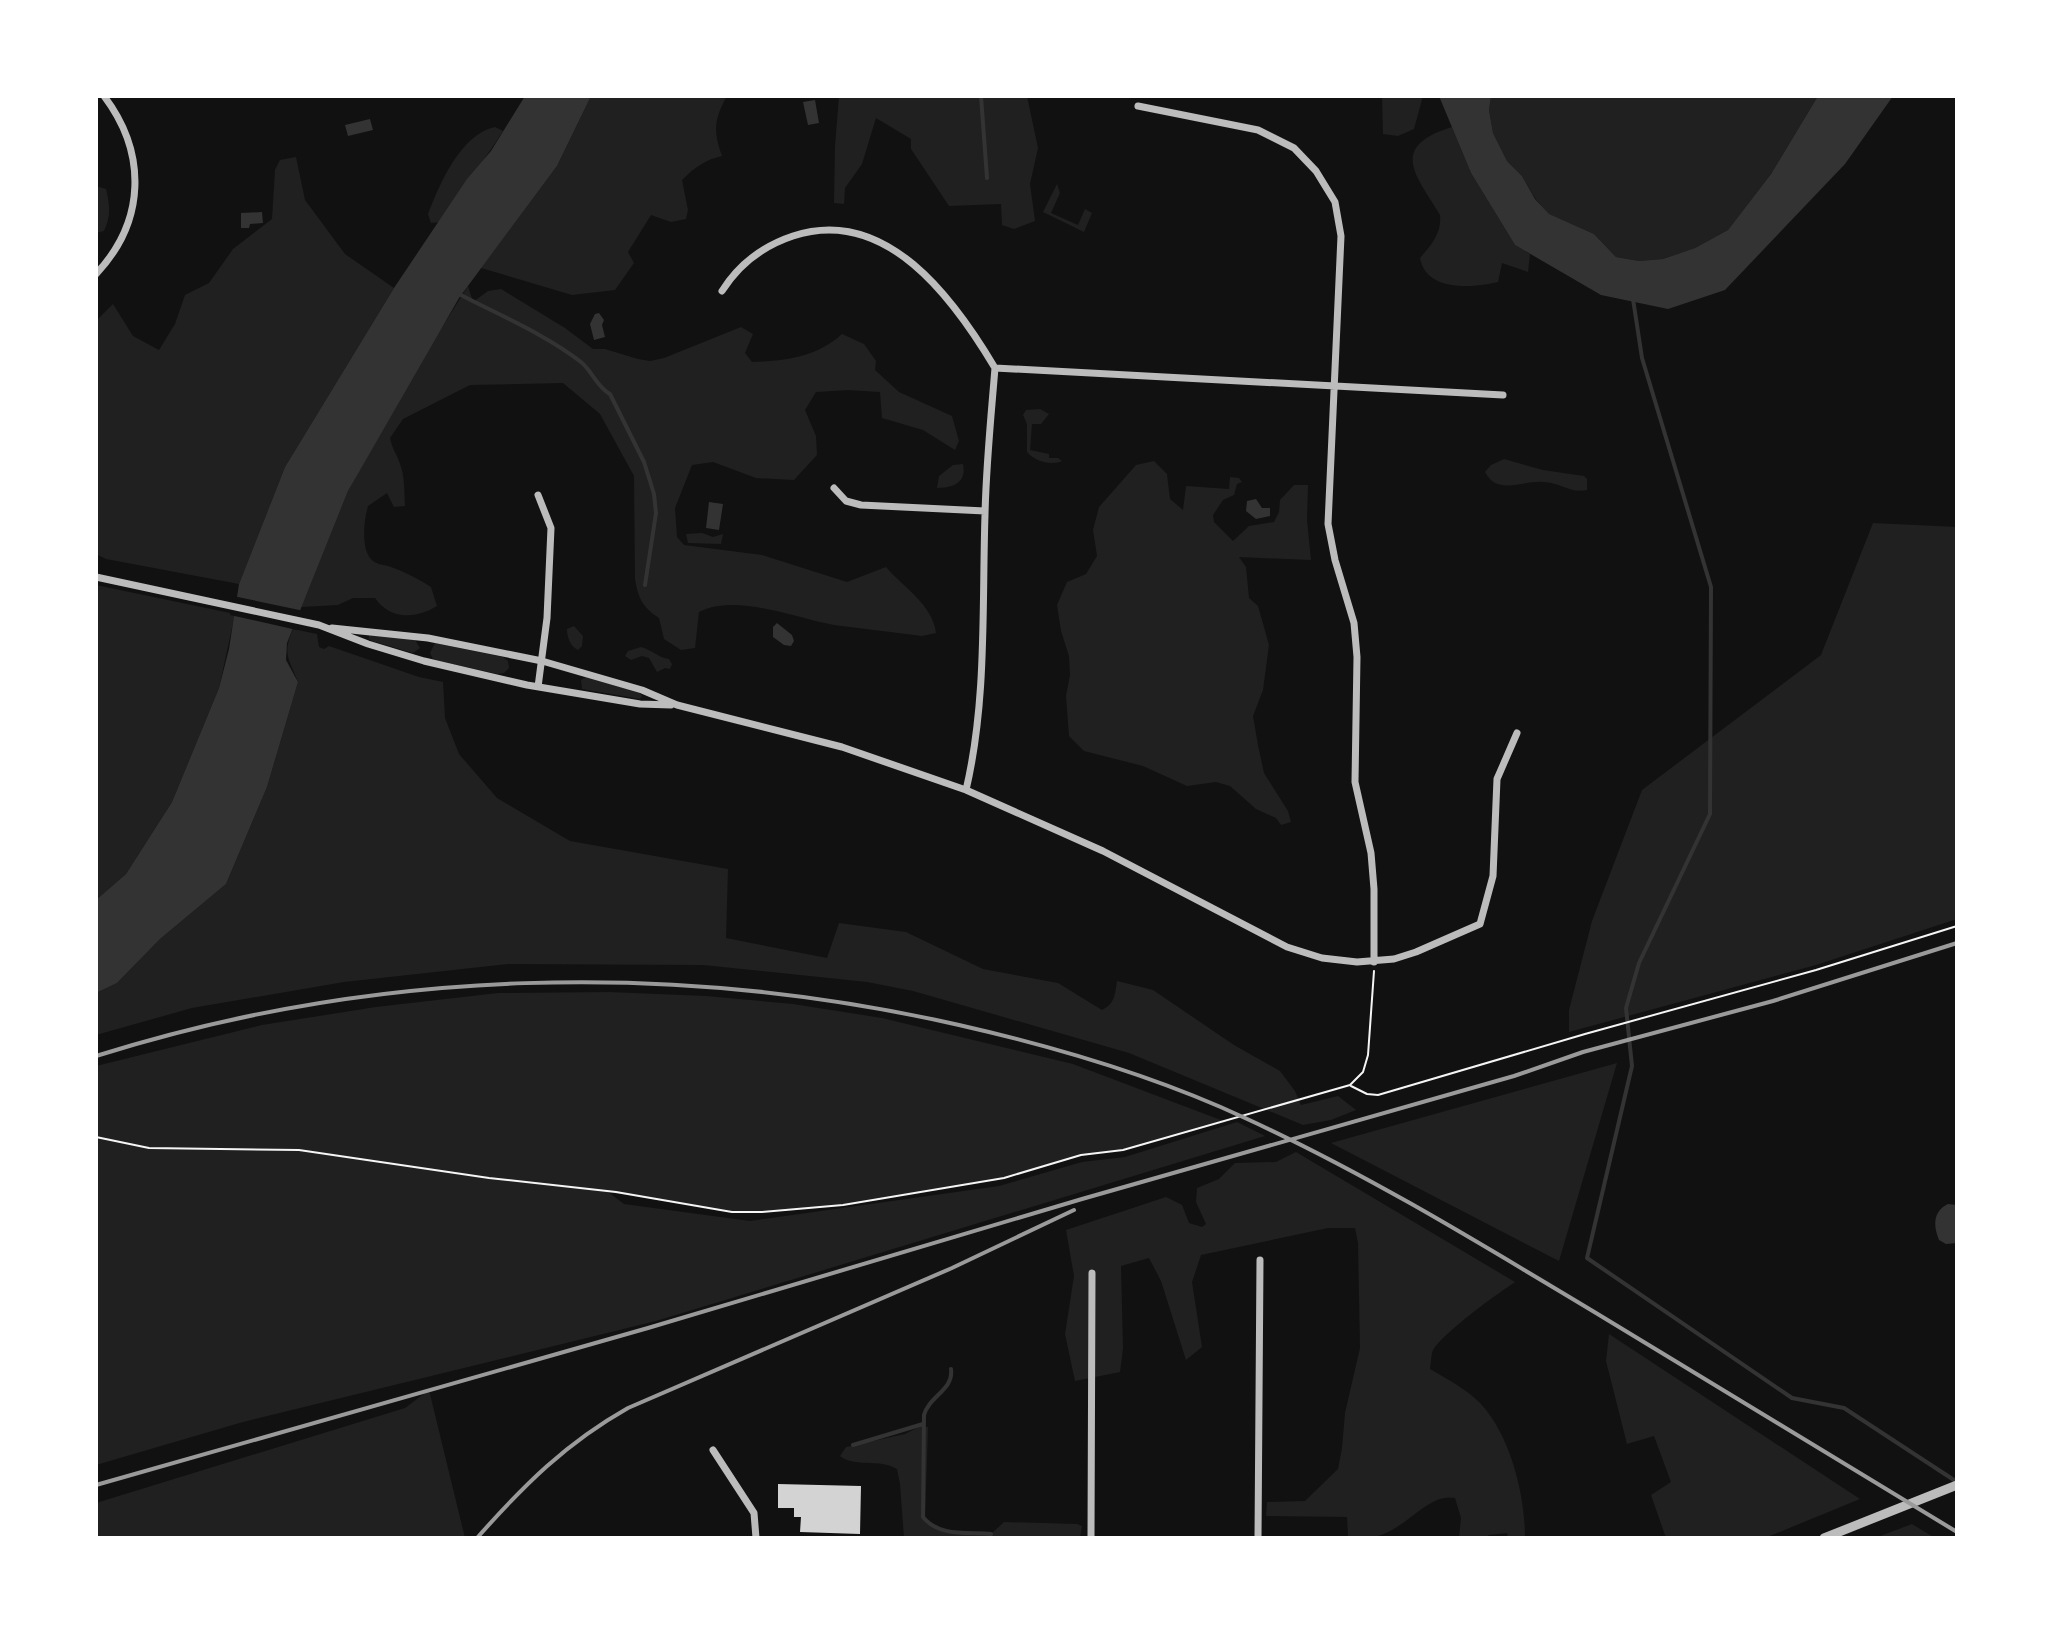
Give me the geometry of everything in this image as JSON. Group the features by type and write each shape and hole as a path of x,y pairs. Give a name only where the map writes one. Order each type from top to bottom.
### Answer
{"street":[{"path":"96,274 113,253 127,227 135,183 127,136 104,96"},
{"path":"1138,106 1258,130 1294,148 1316,171 1335,202 1341,236 1328,524 1354,623 1357,657 1355,782 1371,853 1374,962"},
{"path":"722,291 743,264 778,242 812,232 859,235 894,249 927,276 976,337 995,368 985,511 979,694 966,790"},
{"path":"995,368 1503,395"},
{"path":"834,488 846,501 861,505 985,511"},
{"path":"538,495 551,528 547,618 538,687"},
{"path":"96,577 332,628 428,638 542,661 642,690 677,705 842,747 966,790 1103,851 1287,947 1322,958 1374,962 1416,952 1480,924 1493,876 1497,779 1517,733"},
{"path":"332,628 368,644 424,661 538,687 640,704 677,705"},
{"path":"1258,1538 1260,1260"},
{"path":"1091,1538 1092,1273"},
{"path":"713,1450 754,1513 756,1538"},
{"path":"1824,1538 1957,1485"}],"path":[{"path":"1350,1085 1367,1094 1378,1095 1816,970 1957,926"},
{"path":"96,1137 149,1148 299,1150 489,1178 616,1192 732,1212 843,1205 1004,1178 1081,1155 1123,1150 1350,1085 1363,1072 1368,1055 1374,962"}],"shaded area":[{"path":"525,96 591,96 557,166 459,298 348,491 287,643 286,660 298,682 267,787 226,884 160,939 117,983 96,993 96,900 126,874 172,802 219,688 229,649 239,584 285,467 394,288 467,179 491,151"},
{"path":"591,96 727,96 716,125 722,156 700,165 682,180 688,210 686,219 671,222 651,215 628,252 634,263 615,290 572,295 481,268 557,166"},
{"path":"839,96 1027,96 1038,148 1030,184 1035,221 1014,229 1002,225 1001,204 949,206 911,149 911,139 876,118 862,164 845,188 844,204 834,203"},
{"path":"1382,96 1423,96 1414,129 1398,136 1383,134"},
{"path":"1439,96 1491,96 1489,110 1493,133 1507,161 1522,176 1535,199 1549,214 1594,234 1616,257 1639,261 1663,259 1695,248 1728,230 1771,174 1818,96 1893,96 1845,164 1725,290 1668,309 1601,295 1515,245 1471,173"},
{"path":"1491,96 1818,96 1771,174 1728,230 1695,248 1663,259 1639,261 1616,257 1594,234 1548,214 1522,176 1507,161 1493,133 1489,110"},
{"path":"815,100 819,123 808,125 803,102"},
{"path":"370,119 373,130 348,136 345,125"},
{"path":"495,127 503,131 440,222 431,223 428,214 453,162 472,139"},
{"path":"1452,127 1471,173 1515,245 1530,254 1528,272 1502,263 1498,282 1464,286 1441,282 1424,269 1420,258 1437,233 1440,215 1417,175 1413,164 1414,153 1419,144 1432,135"},
{"path":"296,157 305,200 345,254 394,288 285,467 239,584 106,559 96,554 96,321 113,304 133,336 159,350 175,324 185,295 209,283 233,249 272,219 275,170 280,160"},
{"path":"1057,184 1060,193 1051,213 1078,225 1085,209 1092,213 1084,232 1043,212"},
{"path":"96,186 106,189 109,210 104,231 96,233"},
{"path":"262,212 263,223 241,228 241,213"},
{"path":"468,286 473,302 488,291 501,289 593,349 605,349 650,361 741,327 753,334 745,353 752,362 811,353 842,334 864,344 876,361 875,370 899,392 952,416 959,441 955,450 923,430 882,418 880,392 816,392 805,410 816,436 817,455 794,480 756,478 713,462 692,465 675,508 677,537 684,545 762,555 847,582 886,567 923,605 936,633 922,636 834,625 766,609 730,605 699,612 695,648 681,650 664,639 659,618 645,606 636,586 634,476 600,414 563,383 470,385 403,419 390,438 403,474 405,506 394,507 387,493 368,506 364,527 366,550 375,562 417,578 431,587 437,606 412,615 396,614 375,598 353,598 338,605 301,607 348,491 407,383"},
{"path":"599,313 604,320 605,337 594,340 590,324 595,314"},
{"path":"1040,409 1049,414 1041,424 1032,424 1030,450 1062,461 1043,462 1027,452 1027,424 1023,415 1026,410"},
{"path":"1504,459 1543,470 1584,476 1587,490 1544,482 1496,483 1485,472"},
{"path":"1154,461 1167,474 1170,499 1183,510 1186,486 1229,489 1230,477 1239,478 1242,482 1237,484 1234,495 1223,500 1213,515 1214,522 1233,541 1249,526 1274,522 1280,500 1294,485 1308,485 1311,560 1239,557 1246,567 1249,598 1258,606 1269,645 1263,690 1253,716 1258,745 1264,773 1288,811 1291,822 1281,825 1276,818 1256,809 1230,786 1216,782 1187,786 1143,766 1084,751 1069,736 1066,696 1070,675 1069,656 1057,605 1067,582 1086,574 1097,556 1093,530 1099,507 1136,465"},
{"path":"963,464 963,476 958,483 937,488 939,476 953,465"},
{"path":"1256,499 1262,508 1270,508 1270,516 1256,519 1246,511 1247,501"},
{"path":"709,502 723,504 719,530 706,528"},
{"path":"1873,523 1957,527 1957,919 1816,965 1569,1032 1569,1010 1592,921 1642,790 1821,655"},
{"path":"702,533 713,537 723,534 721,544 688,543 686,534"},
{"path":"96,585 235,614 219,688 172,802 126,874 96,900"},
{"path":"777,623 792,635 794,641 791,646 773,637 773,627"},
{"path":"574,626 583,636 582,646 578,650 571,644 567,629"},
{"path":"293,629 317,634 319,647 324,649 329,646 419,677 443,682 445,718 459,754 497,798 570,841 728,869 726,938 827,958 839,923 906,932 983,969 1058,983 1102,1010 1112,1002 1117,981 1153,990 1234,1045 1280,1071 1301,1105 1338,1096 1356,1110 1331,1120 1303,1125 1129,1053 913,991 867,982 703,965 508,964 344,982 192,1008 96,1035 96,993 117,983 160,939 226,884 267,787 298,682 287,651"},
{"path":"369,634 415,640 420,648 413,653 372,641"},
{"path":"435,643 503,657 508,661 509,668 497,674 433,659 430,653"},
{"path":"641,647 669,659 672,664 670,669 657,672 649,658 642,656 631,660 625,656 628,651"},
{"path":"586,677 639,692 642,696 640,699 582,689 581,680"},
{"path":"609,992 793,1004 882,1018 1073,1064 1226,1122 1123,1150 1081,1155 1004,1178 843,1205 732,1212 608,1192 624,1204 750,1221 999,1186 1082,1162 1125,1157 1237,1122 1265,1136 656,1321 243,1422 96,1465 96,1066 262,1025 376,1007 498,993"},
{"path":"1617,1063 1559,1261 1331,1143"},
{"path":"1296,1152 1515,1282 1471,1314 1439,1343 1432,1352 1430,1369 1476,1399 1501,1433 1519,1485 1525,1538 1508,1538 1507,1533 1484,1538 1459,1538 1461,1518 1455,1498 1443,1498 1431,1503 1395,1528 1366,1538 1348,1536 1347,1517 1266,1516 1267,1502 1305,1501 1338,1469 1345,1413 1360,1348 1355,1228 1328,1228 1201,1255 1192,1282 1202,1347 1186,1360 1161,1281 1149,1258 1121,1266 1123,1348 1120,1372 1075,1381 1065,1334 1074,1276 1066,1230 1166,1197 1182,1205 1189,1223 1202,1227 1206,1224 1196,1202 1197,1188 1219,1179 1235,1163 1276,1162"},
{"path":"1948,1204 1957,1205 1957,1243 1946,1244 1939,1240 1935,1224 1939,1211"},
{"path":"1609,1334 1860,1499 1765,1538 1666,1538 1651,1495 1671,1482 1654,1436 1627,1444 1606,1361"},
{"path":"429,1390 465,1538 96,1538 96,1503 405,1408"},
{"path":"921,1426 928,1427 925,1521 931,1526 947,1532 991,1534 1004,1522 1077,1524 1082,1526 1080,1538 904,1538 897,1469 883,1464 853,1462 840,1456 846,1447 905,1434"},
{"path":"1912,1524 1935,1538 1875,1538"}],"pier":[{"path":"233,596 304,611 297,630 230,615"}],"building":[{"path":"778,1484 861,1486 860,1534 800,1532 801,1517 794,1517 794,1508 778,1508"}],"waterway":[{"path":"981,96 987,178"},
{"path":"459,294 567,352 585,366 610,394 644,462 654,494 656,513 645,585"},
{"path":"1633,299 1642,358 1711,587 1710,814 1639,963 1626,1008 1632,1066 1587,1258 1792,1398 1844,1408 1957,1482"},
{"path":"951,1369 949,1382 924,1415 923,1517 945,1531 991,1534"},
{"path":"853,1445 923,1424"}],"railway":[{"path":"96,1485 1514,1076 1583,1052 1773,1001 1957,943"},
{"path":"96,1056 201,1027 308,1005 417,990 525,983 634,983 743,990 852,1004 1032,1043 1176,1089 1245,1118 1335,1162 1510,1261 1957,1532"},
{"path":"477,1538 547,1466 628,1408 952,1268 1074,1210"}]}
